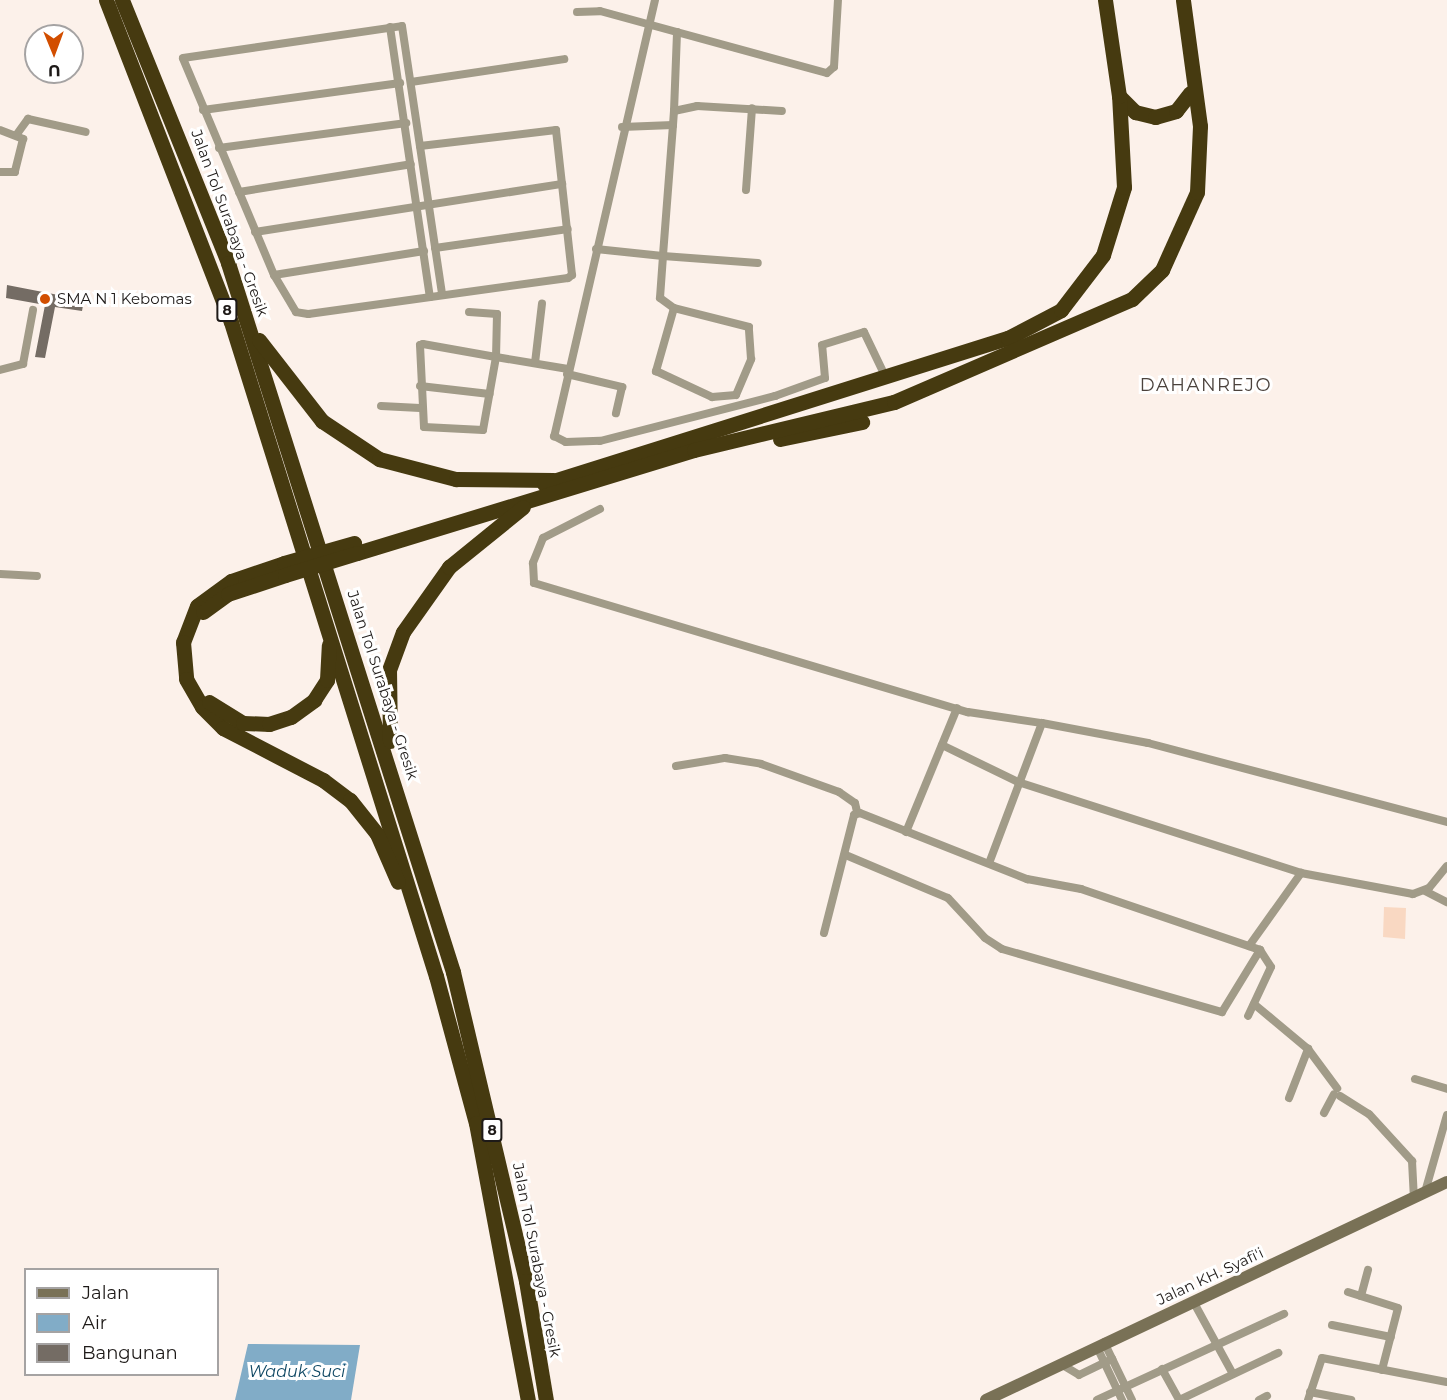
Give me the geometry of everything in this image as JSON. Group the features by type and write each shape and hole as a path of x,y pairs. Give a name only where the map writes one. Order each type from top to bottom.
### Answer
{"highway":[{"name":"8","path":"106,0 231,321 329,627 436,976"},
{"name":"Jalan Tol Surabaya - Gresik","path":"122,0 247,320 420,864 493,1132 546,1400"},
{"path":"356,548 559,479 1008,338 1044,322 1072,299 1103,255 1119,216 1124,187 1119,96 1105,0"},
{"path":"1174,0 1190,93 1199,173"},
{"path":"436,976 386,852 358,809 323,780 224,728 197,701 186,679 183,642 197,606 231,581 285,569 694,450 826,432 894,412 1031,345 1109,313 1148,285 1188,221 1199,173 1197,94 1183,0"},
{"path":"1119,96 1135,112 1155,117 1176,111 1190,93"},
{"path":"247,320 304,402 379,459 456,479 559,479"},
{"path":"420,864 387,727 396,648 449,567 510,514 549,493"},
{"path":"285,569 228,594 201,616 192,657 205,697 243,723 269,724 291,717 314,700 327,680 329,627"},
{"name":"Jalan Tol Surabaya - Gresik","path":"436,976 508,1274 528,1400"}],"main road":[{"name":"Jalan KH. Syafi'i","path":"986,1400 1447,1182"}],"street":[{"path":"655,0 622,128 554,433 579,443 820,380 826,373 822,345 864,332 886,378"},
{"path":"577,12 600,11 830,73 838,0"},
{"path":"420,146 553,128 574,271 568,278 302,314 274,275 203,110 185,56 402,26 442,295"},
{"path":"390,27 430,297"},
{"path":"674,308 656,370 712,397 736,395 750,359 749,327 674,308 660,298 674,111 677,32"},
{"path":"411,82 564,59"},
{"path":"203,110 400,83"},
{"path":"674,111 722,104 782,111"},
{"path":"746,190 752,108"},
{"path":"17,134 28,120 86,132"},
{"path":"219,148 406,123"},
{"path":"622,128 673,125"},
{"path":"0,130 17,134 23,139 15,172 0,172"},
{"path":"238,192 411,164"},
{"path":"255,232 562,184"},
{"path":"435,248 568,229"},
{"path":"596,249 758,262"},
{"path":"274,275 424,251"},
{"path":"535,363 542,303"},
{"path":"0,369 23,364 33,310"},
{"path":"469,312 496,311 496,357 482,432 424,427 420,408 420,345 496,357 535,363 622,387 616,412"},
{"path":"420,386 490,394"},
{"path":"381,406 420,408"},
{"path":"600,509 543,538 533,563 534,583 957,708 1148,743 1447,822"},
{"path":"0,574 37,576"},
{"path":"906,832 957,708"},
{"path":"989,863 1042,723"},
{"path":"942,745 1018,782 1301,873 1390,892 1425,891 1447,902"},
{"path":"676,766 725,758 761,764 839,792 855,803 857,812 848,856 824,933"},
{"path":"857,812 989,863 1260,950 1271,968 1248,1016"},
{"path":"848,856 948,898 985,938 1002,949 1222,1012 1260,950"},
{"path":"1425,891 1447,866"},
{"path":"1250,946 1301,873"},
{"path":"1254,1004 1308,1049 1337,1093 1367,1113 1412,1161 1420,1194"},
{"path":"1289,1098 1308,1049"},
{"path":"1415,1079 1447,1089"},
{"path":"1324,1113 1337,1093"},
{"path":"1420,1194 1447,1116"},
{"path":"1361,1296 1368,1270"},
{"path":"1348,1292 1396,1306 1382,1370"},
{"path":"1193,1301 1233,1374"},
{"path":"1097,1400 1215,1343 1284,1314"},
{"path":"1332,1325 1390,1337"},
{"path":"1101,1344 1122,1400"},
{"path":"1162,1369 1179,1400 1278,1353"},
{"path":"1350,1400 1309,1396 1322,1358 1447,1382"},
{"path":"1061,1364 1075,1376 1109,1361"},
{"path":"1109,1361 1126,1385 1132,1400"}],"shaded area":[{"path":"1384,907 1406,908 1405,939 1383,937"}],"water":[{"name":"Waduk Suci","path":"248,1344 360,1345 351,1400 235,1400"}],"building":[{"name":"SMA N 1 Kebomas","path":"7,285 84,300 82,311 55,307 45,358 35,357 45,305 6,298"}],"place":[{"name":"SMA N 1 Kebomas","path":"45,299"}],"district":[{"name":"DAHANREJO","path":"1206,385"}]}
